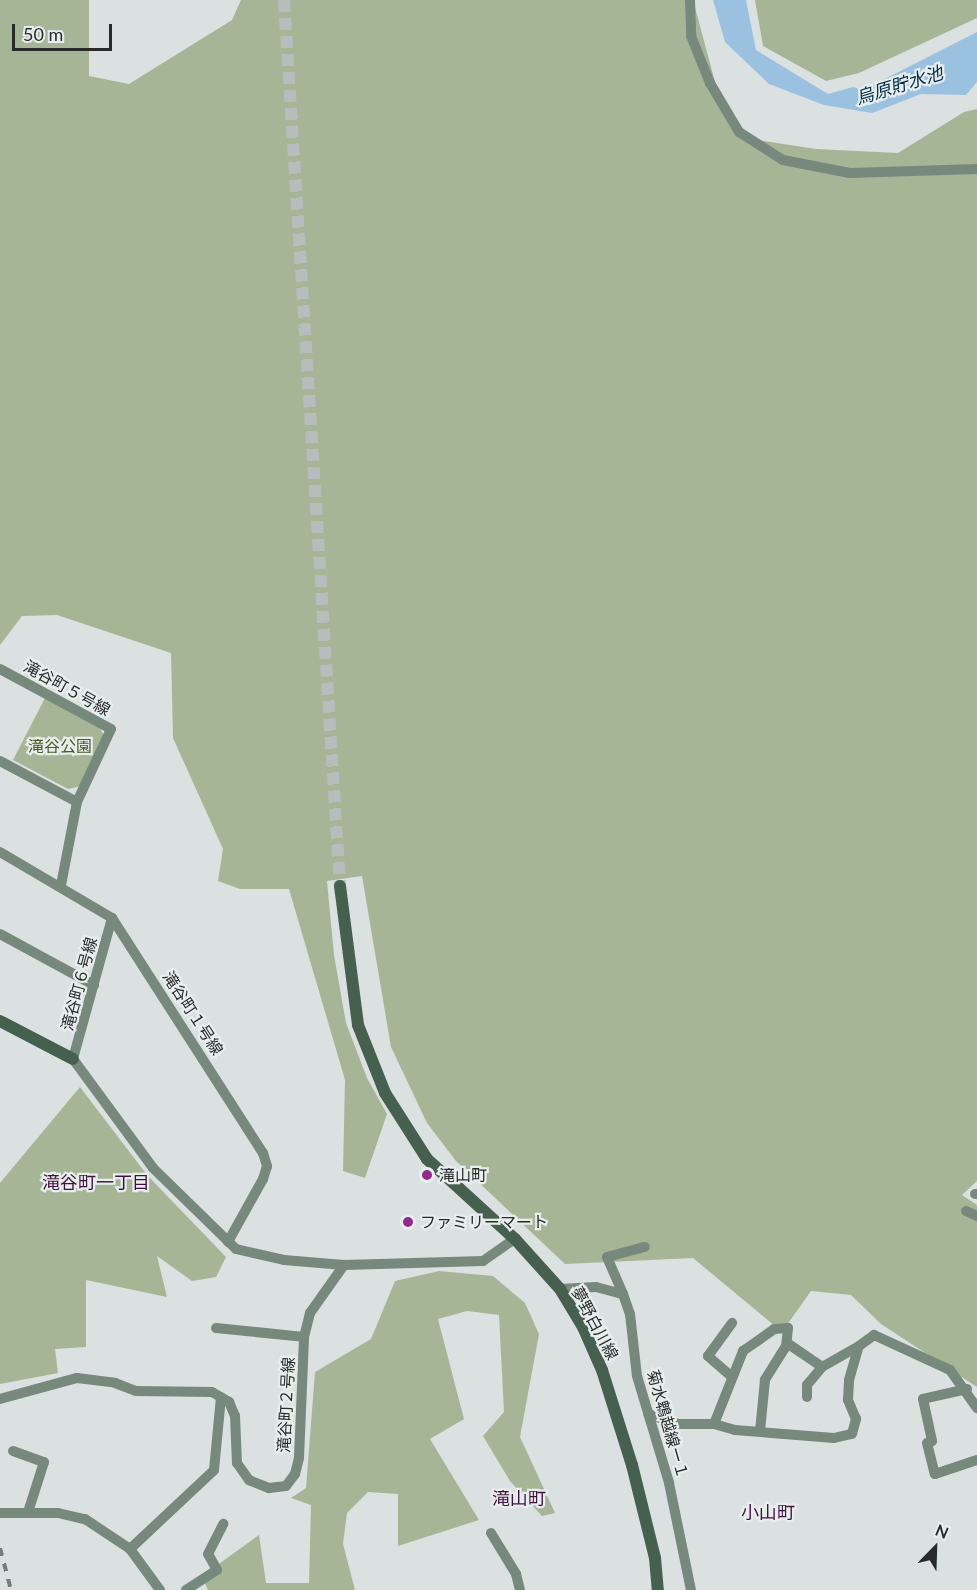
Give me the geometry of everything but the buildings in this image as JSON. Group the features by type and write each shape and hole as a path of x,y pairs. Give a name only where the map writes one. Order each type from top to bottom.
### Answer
{"street":[{"path":"690,0 691,36 710,83 739,132 783,160 850,172 977,169"},
{"name":"滝谷町５号線","path":"0,669 111,729 76,802"},
{"path":"0,761 76,802 61,885"},
{"name":"滝谷町１号線","path":"0,852 61,885 112,918 263,1153 267,1166 262,1179 228,1242"},
{"name":"夢野白川線","path":"340,886 358,1024 385,1093 427,1159 515,1239 560,1289 602,1370 635,1477 655,1558 658,1590"},
{"name":"滝谷町６号線","path":"74,1059 112,918"},
{"path":"0,934 94,985"},
{"path":"0,1021 74,1059 153,1168 236,1249 284,1260 344,1265 483,1261 515,1239"},
{"path":"966,1211 977,1216"},
{"name":"菊水鵯越線ー１","path":"645,1247 607,1257 630,1314 637,1376 669,1483 690,1590"},
{"name":"滝谷町２号線","path":"221,1397 229,1402 234,1416 237,1463 249,1480 269,1488 286,1485 295,1474 298,1458 304,1336 310,1313 344,1265"},
{"path":"560,1289 596,1287 623,1294"},
{"path":"732,1323 708,1359 732,1377"},
{"path":"216,1328 304,1336"},
{"path":"714,1424 742,1351 774,1329 788,1328 787,1343 765,1380 760,1431"},
{"path":"807,1397 807,1385 822,1367 874,1335 950,1370 966,1389 977,1408"},
{"path":"787,1343 822,1367"},
{"path":"648,1414 678,1424 714,1424 760,1431 834,1437 852,1434 856,1419 848,1400 849,1380 859,1346"},
{"path":"0,1399 77,1378 115,1383 136,1391 212,1392 221,1397 214,1470 130,1549"},
{"path":"966,1389 922,1399 932,1441 927,1443 935,1474 977,1460"},
{"path":"13,1451 44,1462 28,1512"},
{"path":"0,1513 28,1512 85,1519 130,1549 160,1590"},
{"path":"186,1590 217,1570 208,1554 223,1524"},
{"path":"490,1533 516,1575 520,1590"}],"green space":[{"path":"0,0 89,0 89,76 129,84 232,20 241,0 693,0 718,93 750,139 816,149 898,153 964,112 977,109 977,1181 962,1195 977,1205 977,1387 881,1324 851,1295 811,1291 782,1332 693,1258 565,1264 456,1161 427,1123 391,1047 362,876 327,881 334,955 346,1023 367,1078 387,1114 365,1178 343,1171 345,1080 289,889 240,889 218,881 223,849 173,738 171,653 57,615 22,616 0,645"},
{"path":"755,0 977,0 977,18 859,73 826,81 763,46"},
{"name":"滝谷公園","path":"45,698 99,726 104,736 82,786 68,789 13,760"},
{"path":"80,1087 147,1175 226,1257 216,1277 192,1281 157,1256 167,1297 86,1280 86,1347 55,1349 58,1373 0,1384 0,1183"},
{"path":"439,1271 493,1276 525,1303 539,1334 520,1437 555,1513 542,1516 510,1481 483,1436 504,1412 499,1315 467,1311 438,1319 464,1419 430,1439 479,1520 398,1546 398,1494 368,1492 347,1513 343,1544 355,1590 208,1590 202,1576 259,1535 266,1583 309,1583 311,1505 291,1498 306,1488 315,1372 371,1339 395,1281"}],"water":[{"name":"烏原貯水池","path":"713,0 746,0 756,50 828,94 853,87 863,90 977,32 977,82 966,95 921,94 872,113 824,105 769,84 725,42"}],"tunnel":[{"path":"284,0 340,886"}],"railway":[{"path":"0,1548 11,1590"}],"place":[{"name":"滝山町","path":"427,1175"},
{"name":"ファミリーマート","path":"408,1222"}],"district":[{"name":"滝谷町一丁目","path":"96,1182"},
{"name":"滝山町","path":"519,1498"},
{"name":"小山町","path":"768,1512"}]}
